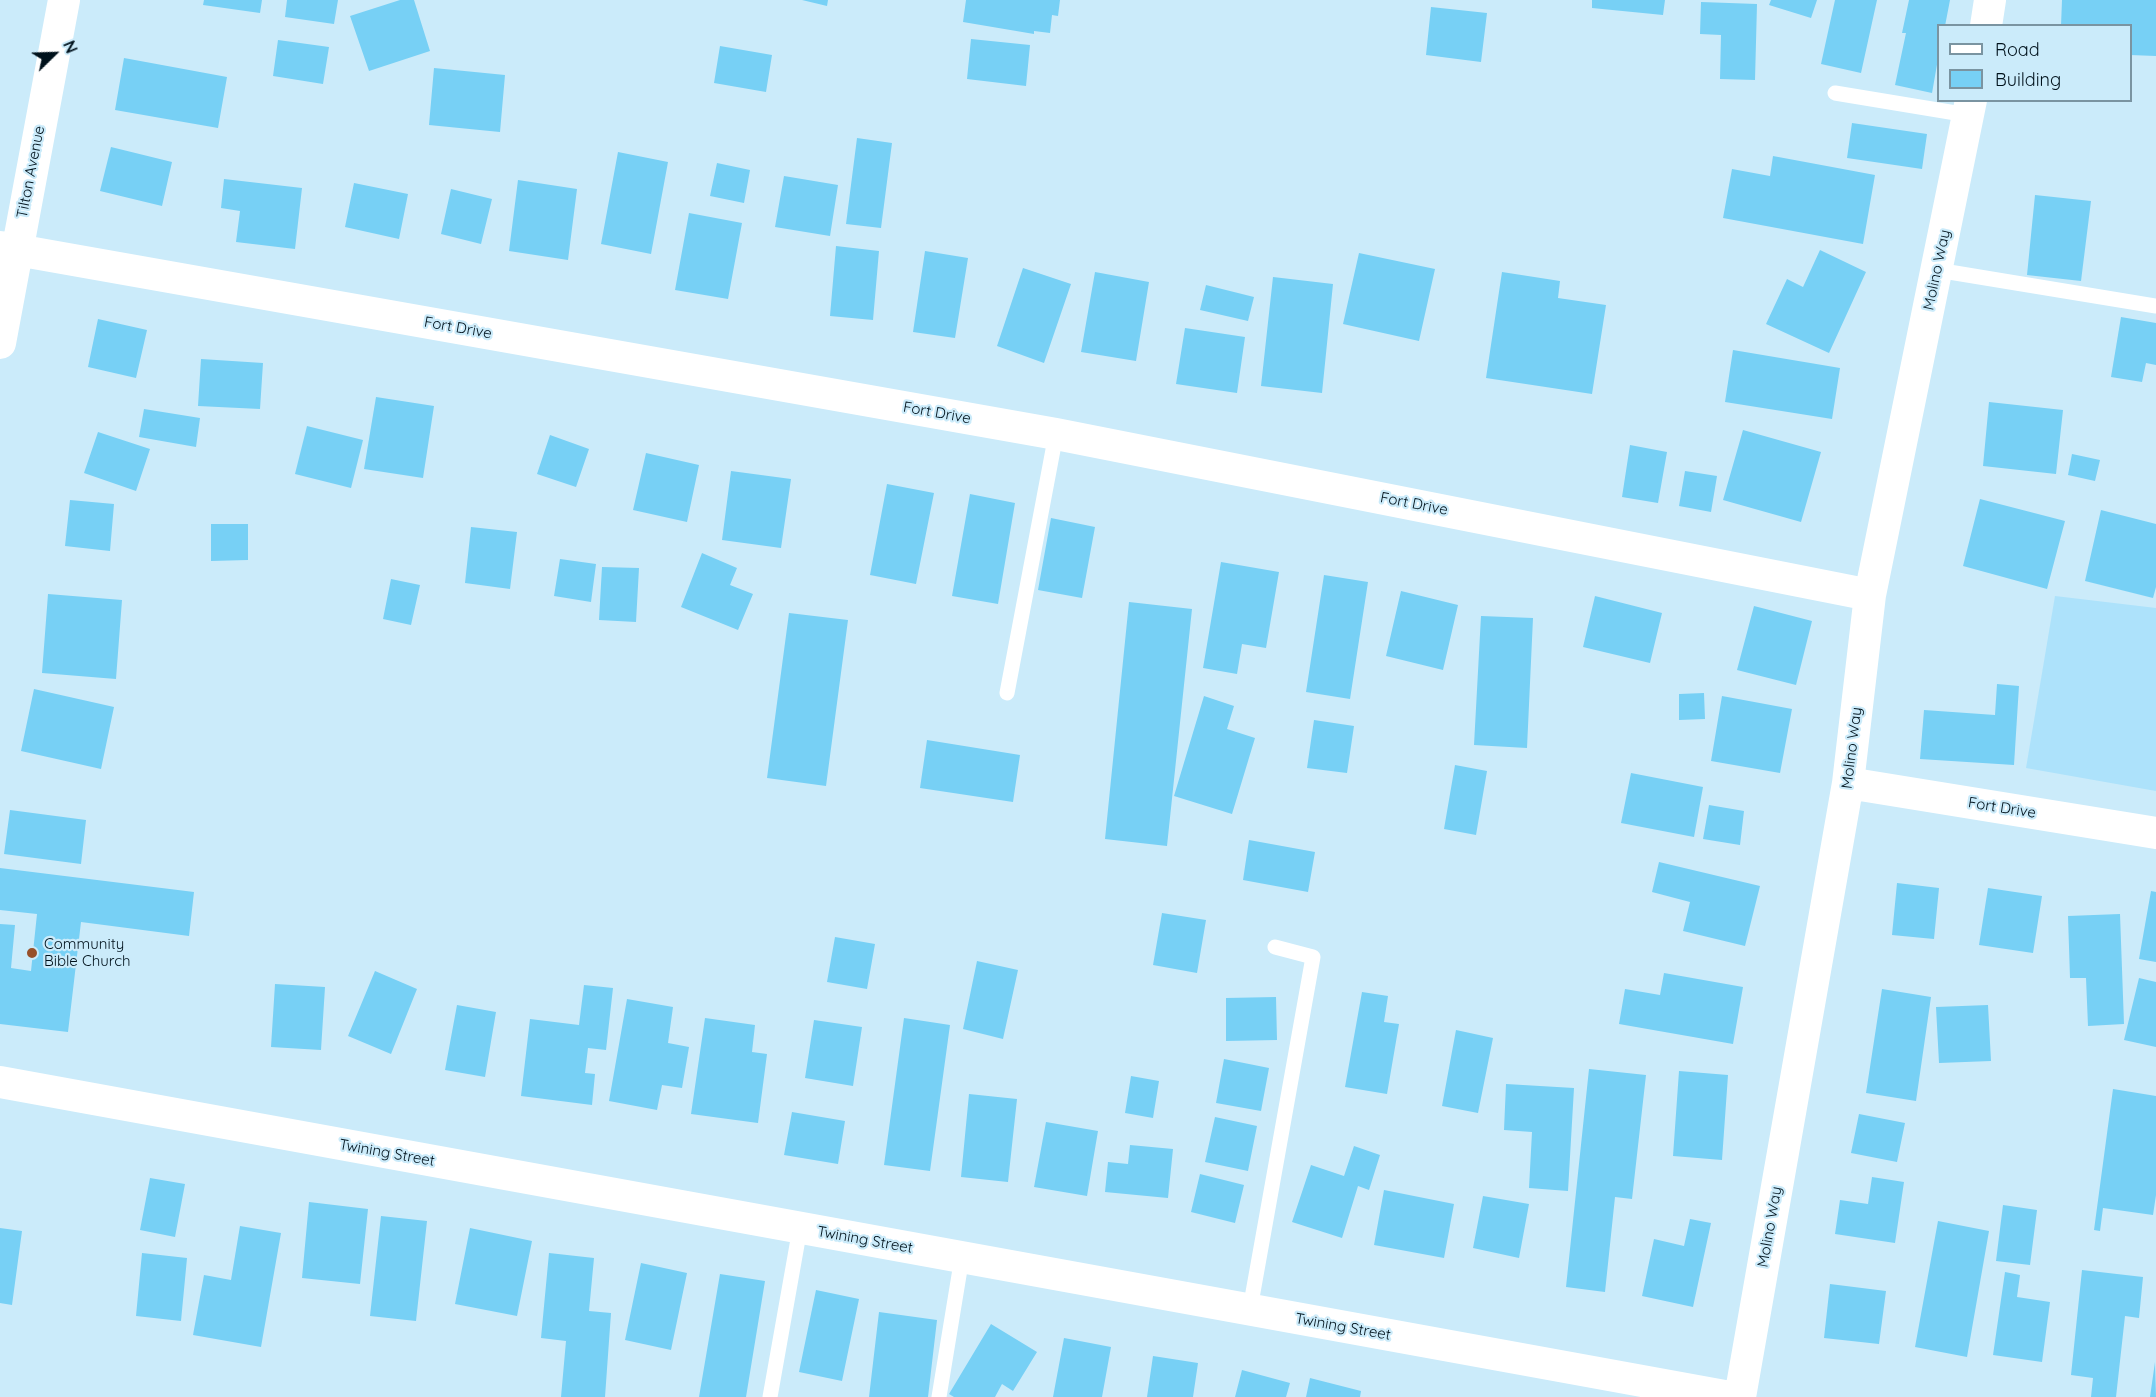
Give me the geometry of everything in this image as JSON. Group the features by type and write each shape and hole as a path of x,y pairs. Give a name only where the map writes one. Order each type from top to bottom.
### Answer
{"street":[{"name":"Tilton Avenue","path":"0,343 8,248 63,0"},
{"path":"1986,24 1990,0"},
{"name":"Molino Way","path":"1740,1397 1848,783 1870,595 1970,108"},
{"name":"Fort Drive","path":"8,248 1056,434 1870,595"},
{"name":"Fort Drive","path":"1848,783 2156,833"},
{"name":"Twining Street","path":"0,1082 1730,1397"}],"lane":[{"path":"1835,93 1970,108"},
{"path":"1937,270 2156,306"},
{"path":"1007,693 1056,434"},
{"path":"1250,1310 1313,957 1275,947"},
{"path":"770,1397 800,1228"},
{"path":"939,1397 962,1257"}],"shaded area":[{"path":"2055,596 2156,608 2156,791 2026,768"}],"building":[{"path":"204,0 262,0 260,13 203,5"},
{"path":"287,0 338,0 334,24 285,17"},
{"path":"400,0 414,0 430,51 369,71 350,16"},
{"path":"802,0 828,0 827,6"},
{"path":"966,0 1060,0 1058,16 1052,15 1050,33 1034,31 1034,34 963,22"},
{"path":"1592,0 1665,0 1663,15 1592,8"},
{"path":"1771,0 1817,0 1811,18 1769,5"},
{"path":"1835,0 1877,0 1861,73 1821,64"},
{"path":"1909,0 1950,0 1945,24 1937,24 1937,65 1932,93 1895,85 1906,33 1902,33"},
{"path":"2062,0 2156,0 2156,56 2132,55 2132,24 2061,24"},
{"path":"1701,2 1757,4 1755,80 1720,79 1721,35 1700,34"},
{"path":"1431,7 1487,13 1481,62 1426,55"},
{"path":"971,39 1030,45 1026,86 967,79"},
{"path":"278,40 329,47 323,84 273,76"},
{"path":"720,46 772,55 766,92 714,83"},
{"path":"124,58 227,77 218,128 115,110"},
{"path":"434,68 505,75 500,132 429,125"},
{"path":"1852,123 1927,134 1922,169 1847,158"},
{"path":"857,138 892,143 881,228 846,224"},
{"path":"111,147 172,162 162,206 100,191"},
{"path":"618,152 668,162 651,254 601,244"},
{"path":"1773,156 1875,175 1863,244 1723,218 1732,169 1770,176"},
{"path":"717,163 750,170 744,203 710,196"},
{"path":"784,176 838,185 830,236 775,227"},
{"path":"224,179 302,188 295,249 236,242 240,211 221,208"},
{"path":"518,180 577,189 568,260 509,251"},
{"path":"354,183 408,194 399,239 345,227"},
{"path":"451,189 492,199 481,244 441,234"},
{"path":"2035,195 2091,201 2081,281 2027,275"},
{"path":"689,213 742,223 728,299 675,290"},
{"path":"836,246 879,251 873,320 830,316"},
{"path":"1820,250 1866,272 1829,353 1766,324 1787,279 1803,287"},
{"path":"925,251 968,258 955,338 913,332"},
{"path":"1359,253 1435,269 1419,341 1343,324"},
{"path":"1023,268 1071,284 1044,363 997,346"},
{"path":"1095,272 1149,282 1136,361 1081,352"},
{"path":"1502,272 1560,281 1558,298 1606,305 1592,394 1486,378"},
{"path":"1273,277 1333,284 1322,393 1261,386"},
{"path":"1206,285 1254,297 1248,321 1200,310"},
{"path":"2121,317 2156,323 2156,365 2146,363 2142,382 2111,377"},
{"path":"98,319 147,330 136,378 88,367"},
{"path":"1185,328 1245,337 1237,393 1176,384"},
{"path":"1733,350 1840,368 1832,419 1725,402"},
{"path":"201,359 263,363 260,409 198,406"},
{"path":"376,397 434,406 423,478 364,469"},
{"path":"1989,402 2063,410 2056,474 1983,466"},
{"path":"144,409 200,418 196,447 139,437"},
{"path":"307,426 363,440 351,488 295,474"},
{"path":"1743,430 1821,452 1801,522 1723,500"},
{"path":"98,432 150,449 136,491 84,473"},
{"path":"550,435 589,449 576,487 537,474"},
{"path":"1630,445 1667,452 1658,503 1622,497"},
{"path":"646,453 699,465 687,522 633,510"},
{"path":"2072,454 2100,460 2095,481 2068,475"},
{"path":"731,471 791,479 781,548 722,540"},
{"path":"1685,471 1717,476 1711,512 1679,506"},
{"path":"887,484 934,493 916,584 870,575"},
{"path":"970,494 1015,503 998,604 952,596"},
{"path":"1980,499 2065,521 2047,589 1963,566"},
{"path":"70,500 114,504 110,551 65,546"},
{"path":"2101,510 2156,524 2156,587 2153,598 2085,581"},
{"path":"1051,518 1095,527 1082,598 1038,590"},
{"path":"211,524 248,524 248,560 211,561"},
{"path":"471,527 517,532 510,589 465,583"},
{"path":"702,553 737,568 730,585 753,594 738,630 681,607"},
{"path":"560,559 596,564 591,602 554,596"},
{"path":"1221,562 1279,572 1266,648 1242,644 1237,674 1203,668"},
{"path":"602,567 639,568 636,622 599,620"},
{"path":"1324,575 1368,582 1350,699 1306,692"},
{"path":"391,579 420,585 411,625 383,619"},
{"path":"1401,591 1458,605 1443,670 1386,656"},
{"path":"48,594 122,600 116,679 42,673"},
{"path":"1595,596 1662,613 1650,663 1583,647"},
{"path":"1129,602 1192,609 1167,846 1105,839"},
{"path":"1754,606 1812,621 1796,685 1737,670"},
{"path":"789,613 848,620 826,786 767,778"},
{"path":"1481,616 1533,618 1527,748 1474,745"},
{"path":"1997,684 2019,686 2014,765 1920,759 1924,710 1995,715"},
{"path":"34,689 114,707 101,769 21,751"},
{"path":"1704,693 1705,719 1679,720 1679,694"},
{"path":"1204,696 1234,706 1227,729 1255,738 1232,814 1174,796"},
{"path":"1722,696 1792,709 1780,773 1711,761"},
{"path":"1314,720 1354,726 1347,773 1307,768"},
{"path":"927,740 1020,755 1013,802 920,788"},
{"path":"1455,765 1487,771 1476,835 1444,829"},
{"path":"1631,773 1703,787 1694,837 1621,823"},
{"path":"1709,805 1744,811 1740,845 1703,839"},
{"path":"10,810 86,820 81,864 4,854"},
{"path":"1249,840 1315,852 1308,892 1243,880"},
{"path":"1659,862 1760,886 1745,946 1683,931 1690,902 1652,892"},
{"path":"0,868 194,892 189,936 81,922 68,1032 0,1024 0,924 15,925 11,968 31,971 37,914 0,910"},
{"path":"1897,883 1939,888 1934,939 1892,935"},
{"path":"1988,888 2042,896 2033,953 1979,945"},
{"path":"2151,891 2156,892 2156,962 2139,959"},
{"path":"1162,913 1206,920 1197,973 1153,965"},
{"path":"2120,914 2124,1024 2088,1026 2086,978 2070,978 2068,916"},
{"path":"835,937 875,944 867,989 827,982"},
{"path":"977,961 1018,970 1003,1039 963,1029"},
{"path":"375,971 417,989 391,1054 348,1036"},
{"path":"1664,973 1743,987 1733,1044 1619,1024 1625,989 1660,995"},
{"path":"2139,978 2156,982 2156,1047 2124,1040"},
{"path":"275,984 325,987 321,1050 271,1047"},
{"path":"584,985 613,988 606,1050 588,1048 585,1073 595,1074 592,1105 521,1096 530,1019 579,1025"},
{"path":"1882,989 1931,997 1916,1101 1866,1093"},
{"path":"1362,992 1388,996 1384,1022 1399,1024 1387,1094 1345,1087"},
{"path":"1276,997 1277,1040 1226,1041 1226,998"},
{"path":"627,999 673,1007 668,1043 689,1047 682,1088 662,1085 657,1110 609,1101"},
{"path":"457,1005 496,1012 485,1077 445,1070"},
{"path":"1988,1005 1991,1061 1939,1063 1936,1007"},
{"path":"705,1018 755,1025 752,1052 767,1054 758,1123 691,1114"},
{"path":"904,1018 950,1025 930,1171 884,1165"},
{"path":"814,1020 862,1027 853,1086 805,1078"},
{"path":"1456,1030 1493,1038 1478,1113 1442,1106"},
{"path":"1224,1059 1269,1068 1261,1111 1216,1103"},
{"path":"1589,1069 1646,1075 1632,1199 1615,1197 1605,1292 1566,1287"},
{"path":"1679,1071 1728,1075 1722,1160 1673,1156"},
{"path":"1131,1076 1159,1081 1153,1118 1125,1113"},
{"path":"1506,1084 1574,1088 1568,1191 1529,1188 1532,1132 1504,1130"},
{"path":"2113,1089 2156,1096 2156,1195 2153,1215 2103,1208 2100,1231 2094,1230"},
{"path":"969,1094 1017,1099 1008,1182 961,1177"},
{"path":"792,1112 845,1121 838,1164 784,1155"},
{"path":"1859,1114 1905,1123 1897,1162 1851,1153"},
{"path":"1215,1117 1257,1126 1248,1171 1205,1162"},
{"path":"1046,1122 1098,1131 1087,1196 1034,1187"},
{"path":"1130,1145 1173,1149 1168,1198 1105,1192 1108,1162 1128,1164"},
{"path":"1354,1146 1380,1155 1369,1190 1358,1186 1342,1238 1292,1222 1311,1165 1344,1176"},
{"path":"1200,1174 1244,1185 1235,1223 1191,1212"},
{"path":"1872,1177 1904,1182 1895,1243 1835,1234 1840,1200 1868,1204"},
{"path":"150,1178 185,1184 175,1237 140,1230"},
{"path":"1384,1190 1454,1204 1444,1258 1374,1245"},
{"path":"1483,1196 1529,1204 1519,1258 1473,1248"},
{"path":"309,1202 368,1209 360,1284 302,1278"},
{"path":"2003,1205 2037,1210 2030,1265 1996,1261"},
{"path":"381,1216 427,1221 416,1321 370,1316"},
{"path":"1690,1219 1711,1223 1693,1307 1642,1296 1654,1239 1684,1246"},
{"path":"1938,1221 1989,1231 1967,1357 1915,1347"},
{"path":"240,1226 281,1233 261,1347 193,1335 204,1275 231,1280"},
{"path":"0,1228 22,1231 12,1305 0,1303"},
{"path":"470,1228 532,1241 517,1316 455,1304"},
{"path":"142,1253 187,1258 181,1321 136,1316"},
{"path":"549,1253 594,1258 589,1311 611,1313 605,1397 561,1397 566,1341 541,1338"},
{"path":"641,1263 687,1273 671,1350 625,1340"},
{"path":"2082,1270 2143,1277 2139,1318 2125,1316 2116,1397 2091,1397 2093,1378 2071,1375"},
{"path":"2005,1272 2020,1275 2017,1297 2050,1302 2042,1362 1993,1355"},
{"path":"720,1274 765,1281 746,1397 699,1397"},
{"path":"1830,1284 1886,1291 1879,1344 1824,1338"},
{"path":"816,1290 859,1299 842,1381 799,1372"},
{"path":"879,1312 937,1320 928,1397 869,1397"},
{"path":"991,1324 1037,1352 1013,1391 1002,1384 995,1397 954,1397 949,1394"},
{"path":"1064,1338 1111,1347 1102,1397 1053,1397"},
{"path":"1153,1356 1198,1363 1193,1397 1147,1397"},
{"path":"2155,1362 2156,1397 2150,1397"},
{"path":"1242,1370 1290,1383 1286,1397 1235,1397"},
{"path":"1310,1378 1361,1391 1360,1397 1306,1397"}],"place":[{"name":"Community Bible Church","path":"32,953"}]}
